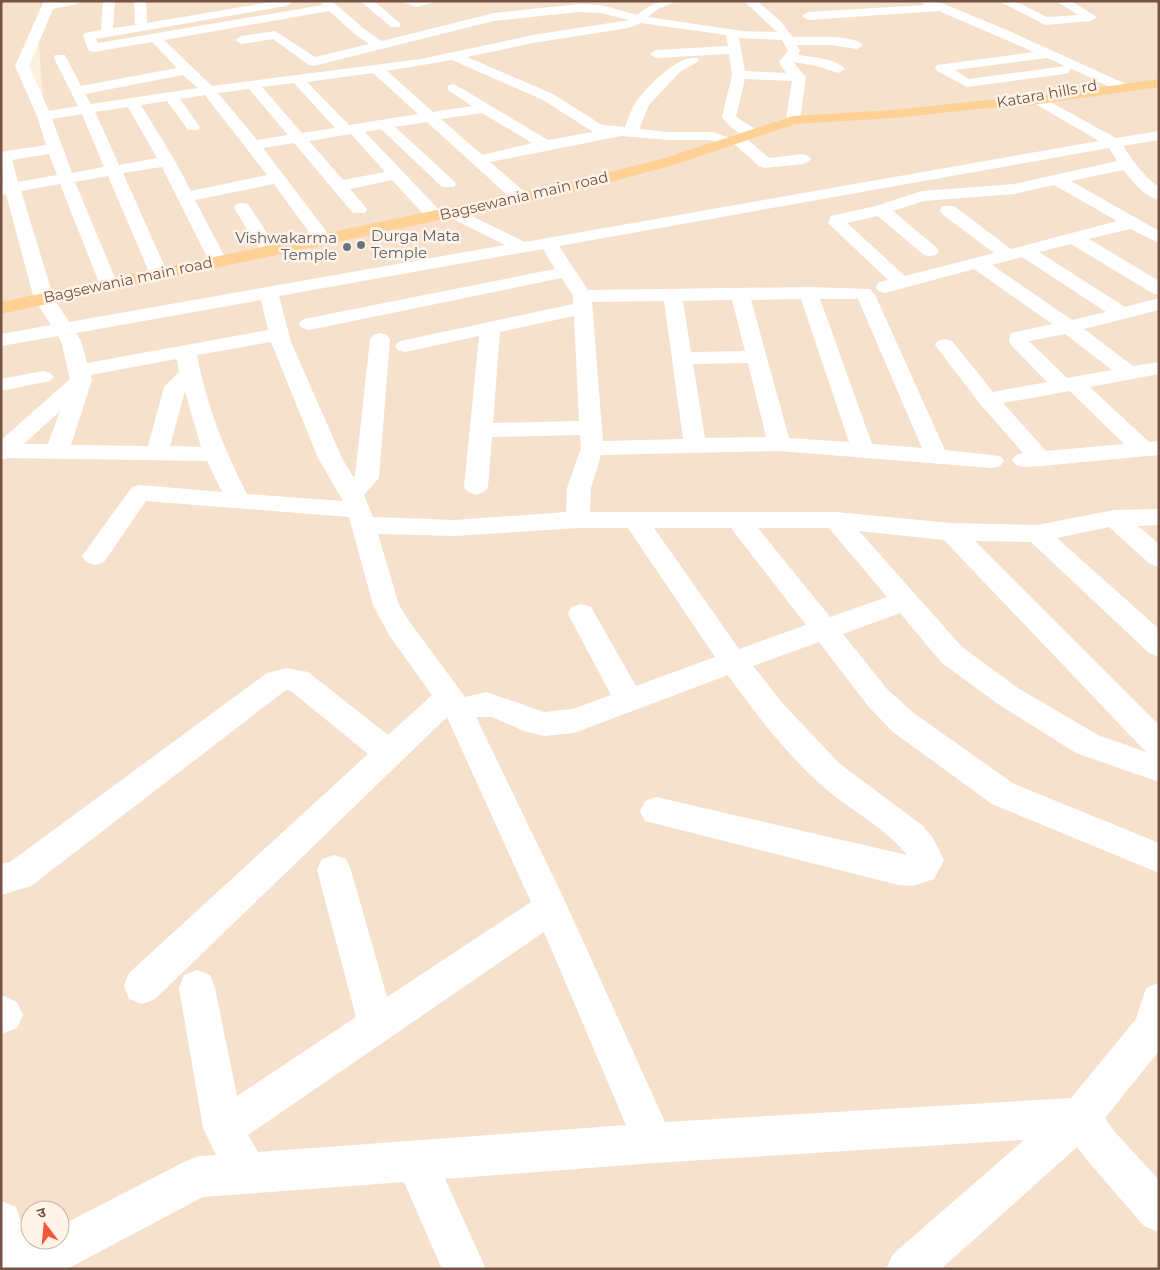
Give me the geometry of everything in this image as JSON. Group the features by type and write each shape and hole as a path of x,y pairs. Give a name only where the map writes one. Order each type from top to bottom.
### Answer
{"main road":[{"name":"Katara hills rd","path":"1110,87 1159,76"},
{"name":"Katara hills rd","path":"987,104 1110,87 1159,83"},
{"name":"Bagsewania main road","path":"1,308 521,198 668,162 793,120 894,114 987,104"}],"street":[{"path":"77,1 49,4 22,66 44,116 66,178 109,285"},
{"path":"107,33 109,1"},
{"path":"67,51 89,36 286,3 284,1"},
{"path":"343,36 399,23 366,1"},
{"path":"407,1 416,4 429,1"},
{"path":"44,116 456,56 533,39 612,27 636,21 654,8 672,1"},
{"path":"750,1 777,23 788,39 794,53 786,62 787,66 799,77"},
{"path":"912,1 931,5 1048,54 1110,87"},
{"path":"1005,1 1046,21 1091,17 1081,6 1062,1"},
{"path":"25,57 94,48 282,16 328,4 360,32 378,44"},
{"path":"233,87 251,77 378,44 494,17 578,4 733,40"},
{"path":"166,11 202,5 236,40 275,35 314,62"},
{"path":"808,16 931,5 1033,56 1110,87"},
{"path":"141,28 144,7"},
{"path":"282,16 295,26"},
{"path":"328,21 345,18"},
{"path":"428,19 445,28"},
{"path":"674,36 733,40"},
{"path":"656,54 706,50 747,36 831,41 856,45"},
{"path":"155,38 209,91 254,146 323,239"},
{"path":"733,40 739,75 730,117 735,124 738,137 765,163 803,159"},
{"path":"324,47 337,56"},
{"path":"67,51 77,91 159,274"},
{"path":"1048,54 942,68 967,83 1064,70"},
{"path":"456,56 477,77"},
{"path":"155,61 174,58"},
{"path":"790,58 820,62 838,68"},
{"path":"626,132 642,104 675,69 692,61"},
{"path":"976,63 1004,78"},
{"path":"375,68 521,198"},
{"path":"546,145 485,108 449,89 501,69 548,96 598,129 669,136 738,137"},
{"path":"77,91 186,70"},
{"path":"739,75 799,77"},
{"path":"932,75 987,104"},
{"path":"793,120 799,77"},
{"path":"297,79 396,174 435,216"},
{"path":"253,85 359,209"},
{"path":"408,98 426,94"},
{"path":"172,97 193,127"},
{"path":"1034,98 1104,138 1127,164 1155,188"},
{"path":"132,103 167,160 218,261"},
{"path":"254,146 485,108"},
{"path":"385,125 448,184"},
{"path":"479,160 546,145 626,132"},
{"path":"508,137 526,133"},
{"path":"1,340 67,335 98,340 271,300 524,248 1104,138 1159,136"},
{"path":"462,145 480,142"},
{"path":"55,148 2,157 6,189 44,298 67,335 80,376 57,452"},
{"path":"6,189 167,160"},
{"path":"902,283 837,221 881,210 928,195 1008,189 1127,164"},
{"path":"340,186 396,174"},
{"path":"186,196 278,178"},
{"path":"1057,180 1159,238"},
{"path":"242,208 269,250"},
{"path":"881,210 930,251"},
{"path":"948,210 1016,253 1123,314"},
{"path":"453,212 524,248"},
{"path":"876,290 1131,223"},
{"path":"1074,238 1159,289"},
{"path":"549,244 582,302 592,438 579,488 578,520"},
{"path":"977,263 1068,327 1128,373"},
{"path":"309,324 566,272"},
{"path":"405,346 490,328 582,302 673,295 859,292 866,295 937,457"},
{"path":"808,293 863,451"},
{"path":"740,294 779,444"},
{"path":"673,295 695,446"},
{"path":"271,300 280,334 330,458 357,510 386,605 452,708 475,750 551,908 654,1143"},
{"path":"1151,449 1069,384 1017,339 1159,304"},
{"path":"476,487 490,328"},
{"path":"2,452 80,376 188,363 280,334"},
{"path":"1,354 67,335"},
{"path":"357,510 367,478 380,339"},
{"path":"944,345 988,399 1031,460 1151,449"},
{"path":"681,358 756,357"},
{"path":"157,453 175,387 188,363"},
{"path":"188,363 215,454 239,501"},
{"path":"988,399 1159,368"},
{"path":"1,385 43,377"},
{"path":"481,430 695,446 779,444 992,461"},
{"path":"2,452 215,454"},
{"path":"330,458 369,453"},
{"path":"95,556 140,493 357,510 455,528 578,520 836,520 952,532 1037,534 1114,518 1159,516"},
{"path":"1114,518 1159,558"},
{"path":"635,520 733,662 778,719 830,774 912,836 924,850 927,860 922,868 898,870 656,811"},
{"path":"836,520 952,655 1008,696 1087,744 1159,769"},
{"path":"739,521 878,698 897,716 1003,794 1159,858"},
{"path":"952,532 1159,745"},
{"path":"1037,534 1159,646"},
{"path":"142,986 399,744 452,708 486,704 496,706 534,722 558,723 574,721 905,601"},
{"path":"581,614 630,701"},
{"path":"1,880 19,875 277,681 286,679 298,680 399,744"},
{"path":"334,870 376,1024"},
{"path":"223,1128 551,908"},
{"path":"197,988 223,1128 247,1174"},
{"path":"908,1269 1081,1117 1147,1032"},
{"path":"22,1269 199,1177 654,1143 1081,1117"},
{"path":"1081,1117 1100,1145 1159,1210"},
{"path":"415,1161 464,1269"},
{"path":"1,1222 14,1269"}],"shaded area":[{"path":"1,1 1159,1 1159,1269 1,1269","holes":["38,31 44,116 22,66"]}],"place":[{"name":"Durga Mata Temple","path":"361,245"},
{"name":"Vishwakarma Temple","path":"347,247"}]}
